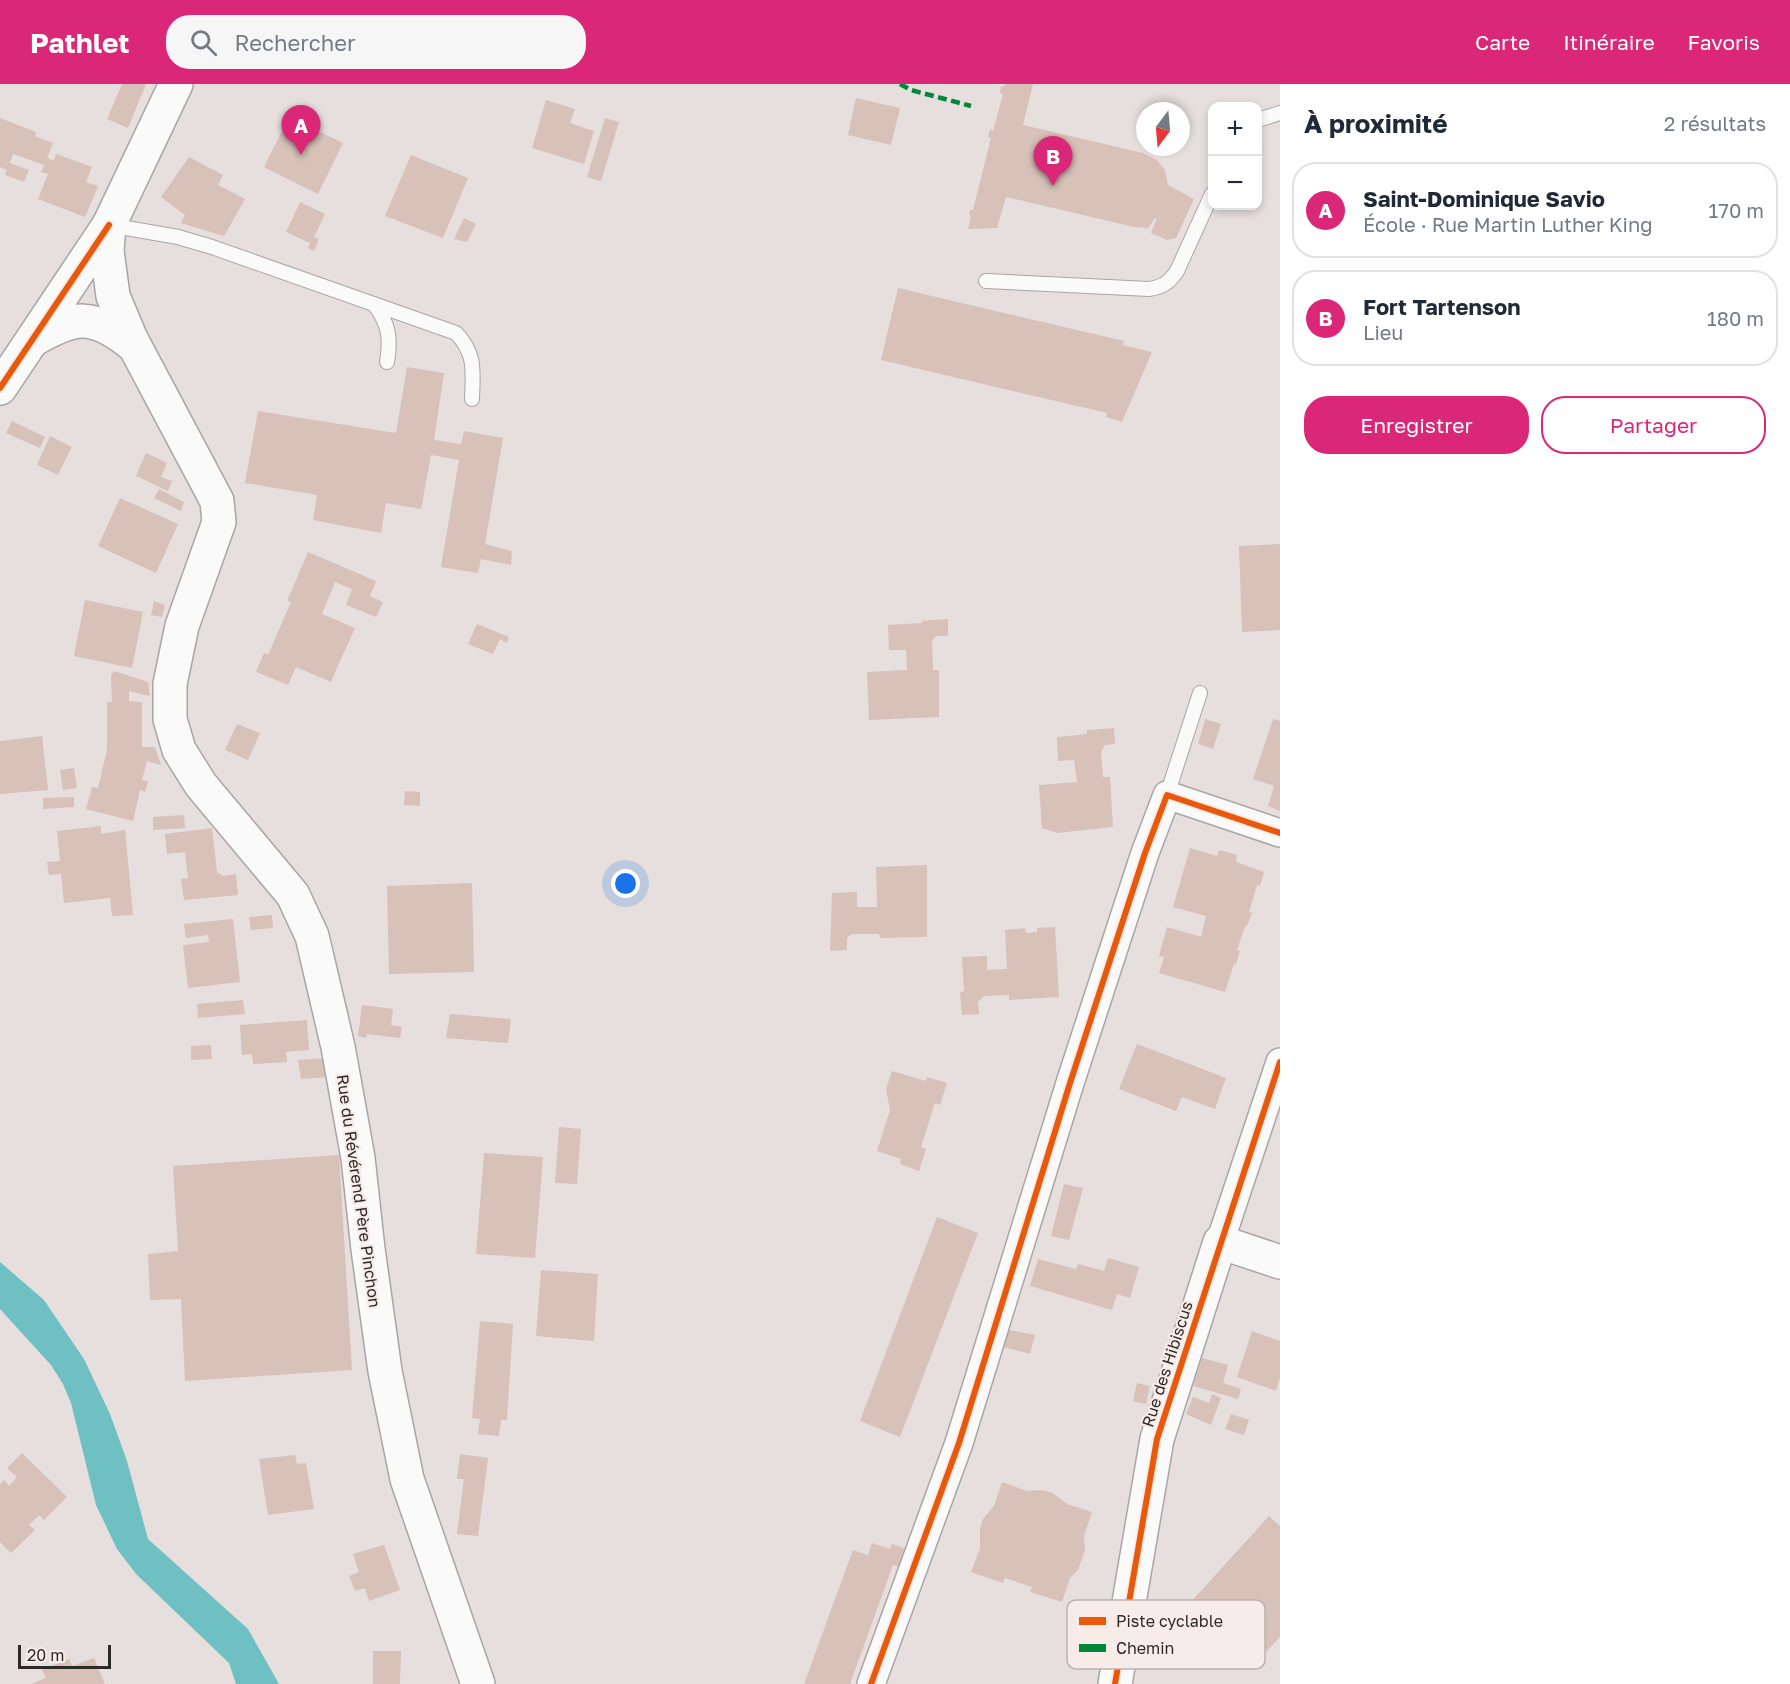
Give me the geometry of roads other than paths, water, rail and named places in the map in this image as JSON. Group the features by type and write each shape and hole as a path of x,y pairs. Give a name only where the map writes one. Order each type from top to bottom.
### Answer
{"main road":[{"path":"4,374 31,340 109,225 176,84"},
{"name":"Rue du Révérend Père Pinchon","path":"109,225 107,251 113,296 133,345 217,501 219,522 182,626 170,684 170,719 179,750 201,785 293,895 312,936 338,1047 358,1158 385,1371 407,1479 478,1684"},
{"path":"31,340 60,324 74,321 103,325 115,330 133,345"},
{"path":"1220,1242 1280,1262"},
{"name":"Rue des Hibiscus","path":"1129,1600 1156,1439 1220,1242"},
{"name":"Rue des Hibiscus","path":"1115,1684 1118,1669"}],"street":[{"path":"871,1684 959,1443 1070,1083 1145,853 1167,795 1280,833"},
{"name":"Rue des Hibiscus","path":"1220,1242 1280,1062"}],"lane":[{"path":"1262,118 1280,113"},
{"path":"986,281 1149,289 1160,287 1170,281 1177,271 1208,203"},
{"path":"109,225 178,237 212,247 456,333 467,344 472,358 472,399"},
{"path":"374,304 384,317 388,331 390,345 387,362"},
{"path":"1167,795 1200,693"}],"water":[{"path":"0,1262 44,1300 84,1359 110,1414 127,1461 148,1539 248,1629 279,1684 236,1684 229,1663 136,1574 117,1549 96,1505 71,1403 63,1384 51,1365 0,1309"}],"place":[{"name":"Saint-Dominique Savio","path":"301,155"},
{"name":"Fort Tartenson","path":"1053,186"}]}
